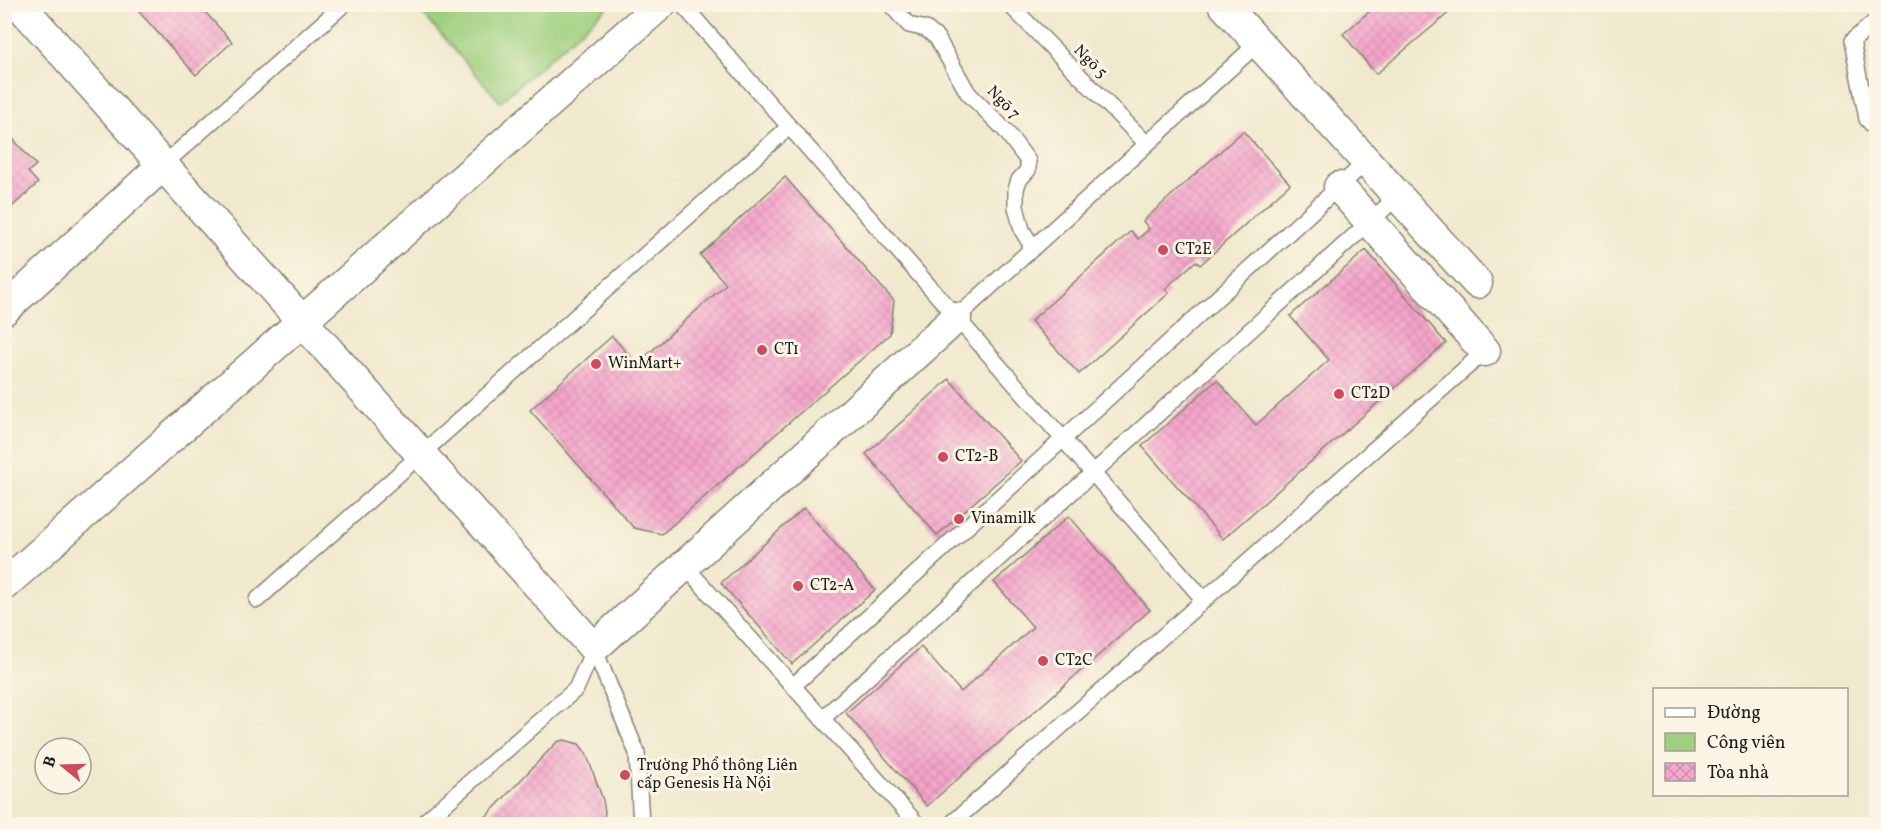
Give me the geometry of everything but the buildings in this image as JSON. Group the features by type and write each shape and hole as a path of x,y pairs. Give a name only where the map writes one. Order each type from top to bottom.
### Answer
{"street":[{"path":"19,4 594,648 956,318"},
{"path":"4,585 661,4"},
{"path":"1223,4 1477,283"},
{"path":"4,310 162,165"},
{"path":"1339,187 1485,351"}],"lane":[{"path":"162,165 344,4"},
{"path":"682,4 1204,600"},
{"name":"Ngõ 7","path":"890,4 909,25 926,29 937,38 968,93 1005,130 1028,161 1028,170 1019,180 1016,189 1016,207 1022,230 1033,248"},
{"name":"Ngõ 5","path":"1009,4 1147,144"},
{"path":"1876,21 1852,41 1866,119 1876,129"},
{"path":"956,318 1258,43"},
{"path":"257,600 789,127"},
{"path":"793,686 1366,162"},
{"path":"822,718 1398,196"},
{"path":"951,825 1485,351"},
{"path":"684,565 917,825"},
{"path":"422,825 576,689 594,648"},
{"path":"594,648 637,753 641,825"}],"green space":[{"path":"415,5 610,5 500,102"}],"place":[{"name":"CT2E","path":"1163,250"},
{"name":"CT1","path":"762,350"},
{"name":"WinMart+","path":"596,364"},
{"name":"CT2D","path":"1339,394"},
{"name":"CT2-B","path":"943,457"},
{"name":"Vinamilk","path":"959,519"},
{"name":"CT2-A","path":"798,586"},
{"name":"CT2C","path":"1043,661"},
{"name":"Trường Phổ thông Liên cấp Genesis Hà Nội","path":"625,775"}]}
